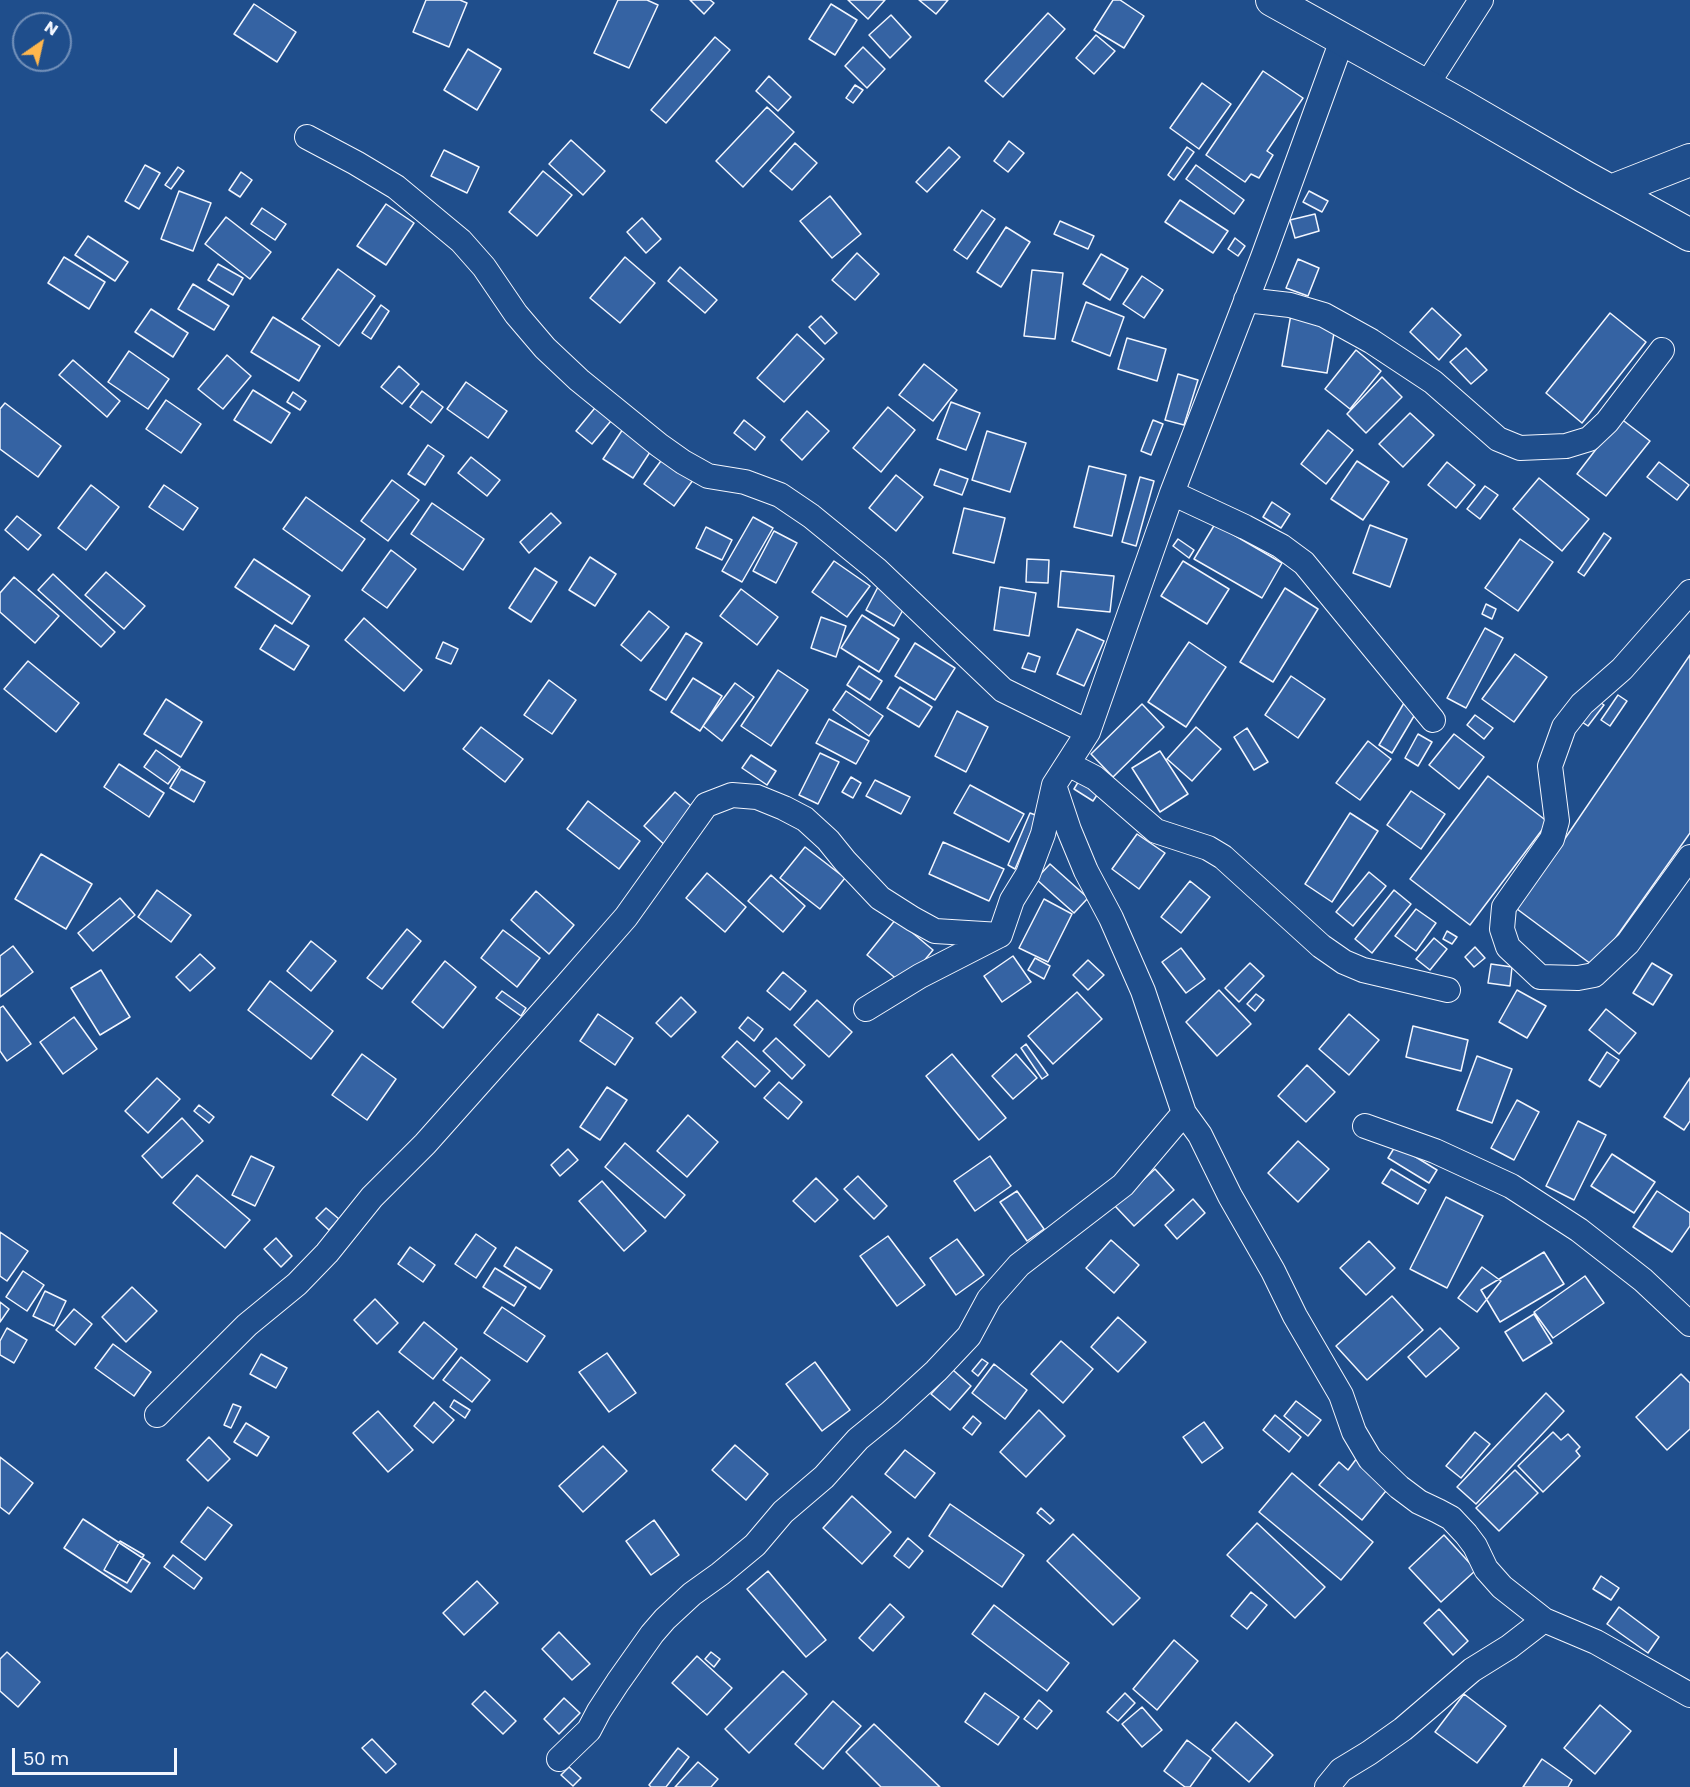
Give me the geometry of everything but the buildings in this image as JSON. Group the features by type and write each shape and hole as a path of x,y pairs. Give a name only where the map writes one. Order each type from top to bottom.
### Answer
{"main road":[{"path":"1272,0 1690,235"},
{"path":"1611,191 1690,160"}],"street":[{"path":"1426,86 1481,0"},
{"path":"866,1009 920,976 1000,935 1012,900 1028,874 1043,834 1054,785 1088,732 1172,493 1342,40"},
{"path":"307,137 396,187 461,241 484,267 516,314 545,348 579,380 659,446 708,476 745,482 780,495 811,516 868,562 1003,690 1088,732"},
{"path":"1246,300 1290,305 1324,315 1371,341 1433,382 1498,439 1520,448 1566,446 1589,439 1607,422 1662,350"},
{"path":"1172,493 1245,526 1281,546 1304,563 1433,720"},
{"path":"1690,592 1622,669 1582,705 1563,728 1550,766 1557,821 1552,839 1504,908 1502,929 1508,947 1540,977 1578,978 1594,975 1628,943 1690,857"},
{"path":"1068,764 1095,778 1156,831 1208,848 1223,857 1321,946 1344,962 1363,970 1448,990"},
{"path":"1054,785 1086,871 1111,918 1143,992 1184,1113 1200,1135 1295,1316 1341,1395 1354,1432 1370,1459 1419,1502 1451,1518 1475,1546 1486,1569 1502,1587 1544,1620 1596,1642 1690,1695"},
{"path":"157,1415 247,1325 297,1284 327,1253 372,1197 425,1144 626,916 706,805 732,795 757,797 784,808 805,819 828,840 880,898 913,919 935,931 1000,935"},
{"path":"560,1759 589,1730 618,1682 665,1619 692,1594 755,1545 783,1512 824,1477 858,1439 936,1371 969,1336 988,1299 1019,1265 1123,1185 1184,1113"},
{"path":"1365,1126 1435,1151 1511,1186 1579,1230 1642,1280 1690,1324"},
{"path":"1328,1787 1341,1770 1403,1729 1472,1670 1509,1647 1544,1620"}]}
